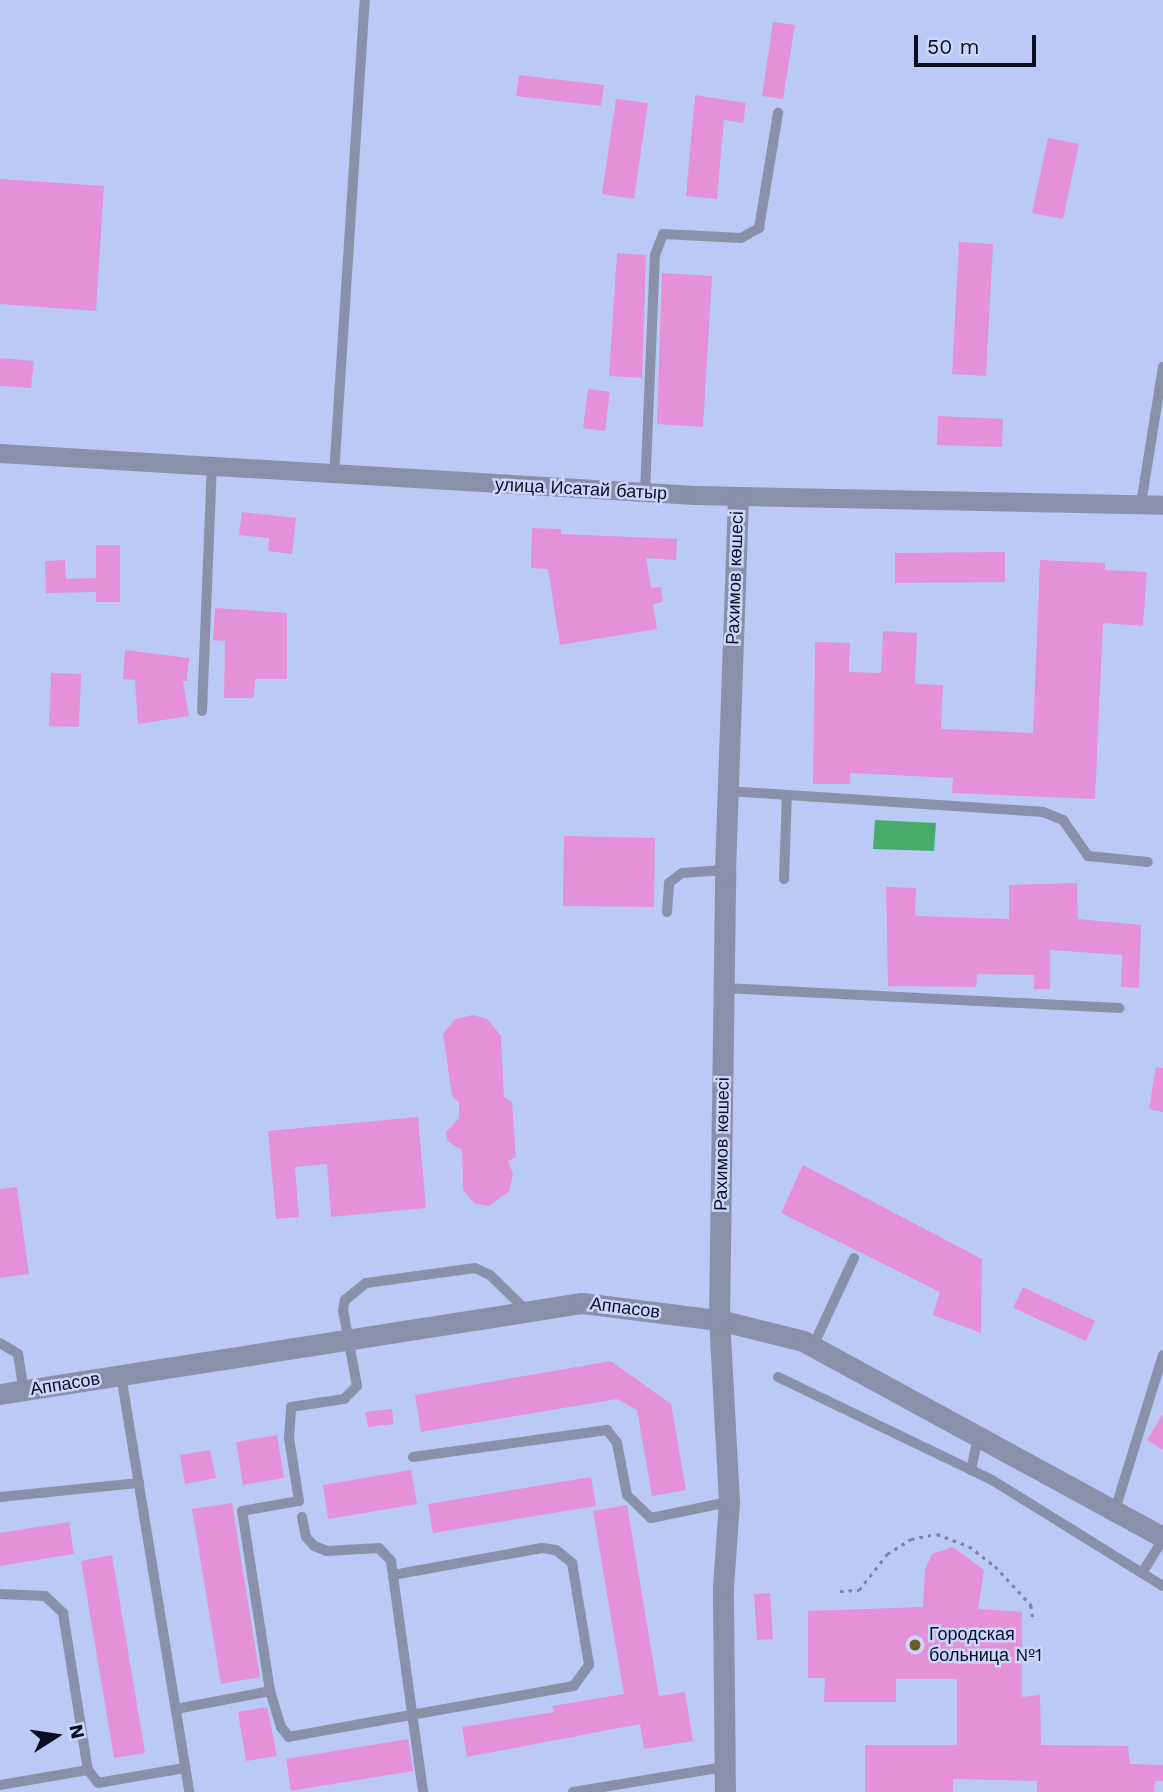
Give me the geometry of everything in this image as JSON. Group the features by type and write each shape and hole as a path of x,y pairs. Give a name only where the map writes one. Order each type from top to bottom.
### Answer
{"street":[{"name":"улица Исатай батыр","path":"0,453 738,497 1163,505"},
{"name":"Рахимов көшесі","path":"724,1792 723,1587 729,1502 719,1321 725,870 738,497"},
{"name":"Аппасов","path":"0,1394 350,1337 582,1303 719,1321 813,1346 1163,1538"}],"lane":[{"path":"334,475 366,0"},
{"path":"645,492 655,254 663,234 741,238 759,228 778,113"},
{"path":"1141,504 1163,367"},
{"path":"202,711 212,467"},
{"path":"727,791 1043,812 1063,821 1088,856 1148,862"},
{"path":"784,879 787,794"},
{"path":"667,912 669,883 682,873 725,870"},
{"path":"724,988 1119,1007"},
{"path":"813,1346 854,1258"},
{"path":"393,1575 542,1548 556,1550 572,1563 589,1665 574,1686 413,1718 289,1737 281,1727 270,1691 242,1511 299,1501 289,1438 291,1407 344,1399 357,1386 343,1310 354,1290 366,1283 457,1267 475,1268 490,1275 527,1311"},
{"path":"0,1343 18,1354 24,1390"},
{"path":"1115,1511 1163,1355"},
{"path":"121,1374 189,1792"},
{"path":"778,1377 971,1470 1163,1586"},
{"path":"413,1457 607,1430 617,1443 626,1495 651,1518 729,1502"},
{"path":"971,1470 978,1436"},
{"path":"0,1497 139,1483"},
{"path":"302,1517 306,1536 314,1546 327,1551 379,1548 391,1561 423,1792"},
{"path":"1142,1573 1163,1538"},
{"path":"0,1594 45,1596 63,1614 88,1770 98,1783 185,1768"},
{"path":"176,1709 270,1691"},
{"path":"573,1792 724,1767"},
{"path":"0,1785 88,1770"}],"path":[{"path":"840,1591 859,1590 887,1554 911,1539 937,1534 969,1546 995,1566 1031,1605 1034,1619"}],"shaded area":[{"path":"875,820 936,823 934,851 873,849"}],"building":[{"path":"773,22 795,25 783,99 762,96"},
{"path":"519,75 604,85 601,106 516,96"},
{"path":"695,95 746,103 743,123 724,120 717,199 686,196"},
{"path":"616,99 648,103 634,199 602,194"},
{"path":"1048,138 1079,144 1063,219 1032,213"},
{"path":"0,179 104,186 96,311 0,304"},
{"path":"959,242 993,244 986,376 952,374"},
{"path":"617,253 646,255 642,378 609,376"},
{"path":"662,273 712,276 703,427 657,424"},
{"path":"0,358 34,361 31,388 0,386"},
{"path":"588,389 610,392 605,431 583,428"},
{"path":"938,416 1003,419 1002,447 937,445"},
{"path":"242,512 296,518 292,554 268,551 269,538 239,535"},
{"path":"532,528 561,529 561,534 677,539 676,560 646,558 651,588 661,587 663,602 653,604 657,629 560,645 548,569 531,568"},
{"path":"96,545 120,545 120,602 96,602 96,592 46,593 45,561 65,560 66,579 96,578"},
{"path":"1005,552 1005,582 895,583 895,553"},
{"path":"1040,560 1105,563 1105,570 1147,572 1143,626 1103,623 1095,799 952,793 953,778 850,773 850,784 813,784 815,642 850,643 849,672 881,673 883,631 917,633 915,684 943,685 941,729 1033,733"},
{"path":"215,608 287,613 287,679 255,679 254,698 224,698 225,641 213,640"},
{"path":"125,650 189,658 187,681 183,681 189,716 138,724 135,680 123,679"},
{"path":"51,673 81,674 79,727 49,726"},
{"path":"564,836 655,838 654,907 563,906"},
{"path":"1077,883 1078,919 1141,925 1139,988 1121,987 1122,955 1050,950 1050,989 1034,989 1034,975 977,974 976,987 888,986 886,887 916,888 915,916 1009,919 1009,885"},
{"path":"473,1015 487,1019 501,1036 504,1097 512,1102 516,1157 508,1161 513,1174 509,1191 489,1206 474,1203 463,1190 462,1150 447,1141 446,1132 459,1118 459,1103 452,1095 443,1034 455,1019"},
{"path":"1156,1067 1163,1068 1163,1112 1149,1109"},
{"path":"418,1117 426,1208 331,1217 327,1164 295,1167 299,1217 276,1219 268,1131"},
{"path":"803,1165 982,1259 981,1333 933,1315 940,1292 781,1213"},
{"path":"17,1187 29,1274 0,1278 0,1189"},
{"path":"1023,1287 1095,1321 1086,1341 1013,1308"},
{"path":"611,1361 671,1404 686,1490 652,1496 637,1410 617,1399 421,1432 415,1395"},
{"path":"392,1409 394,1424 368,1427 365,1412"},
{"path":"1163,1414 1163,1450 1147,1440"},
{"path":"277,1435 284,1478 243,1485 236,1442"},
{"path":"210,1450 216,1478 185,1484 180,1455"},
{"path":"411,1470 417,1504 328,1519 323,1485"},
{"path":"591,1477 596,1506 433,1533 428,1504"},
{"path":"232,1503 260,1677 221,1684 192,1509"},
{"path":"627,1505 659,1696 685,1692 693,1741 644,1749 640,1724 467,1757 462,1727 554,1712 552,1706 624,1694 593,1511"},
{"path":"69,1522 74,1554 0,1566 0,1533"},
{"name":"Городская больница №1","path":"953,1547 984,1570 978,1609 1022,1612 1022,1697 1040,1695 1041,1745 1128,1746 1130,1764 1163,1765 1163,1781 1155,1781 1154,1792 1037,1792 1037,1781 953,1779 953,1792 865,1792 865,1745 957,1745 957,1679 896,1679 896,1702 824,1702 825,1678 808,1678 808,1611 923,1607 925,1570 932,1554"},
{"path":"112,1555 145,1753 114,1758 81,1561"},
{"path":"770,1593 773,1639 757,1640 754,1594"},
{"path":"267,1707 277,1756 246,1761 238,1712"},
{"path":"408,1739 413,1771 291,1791 286,1759"}],"place":[{"name":"Городская больница №1","path":"915,1645"}]}
